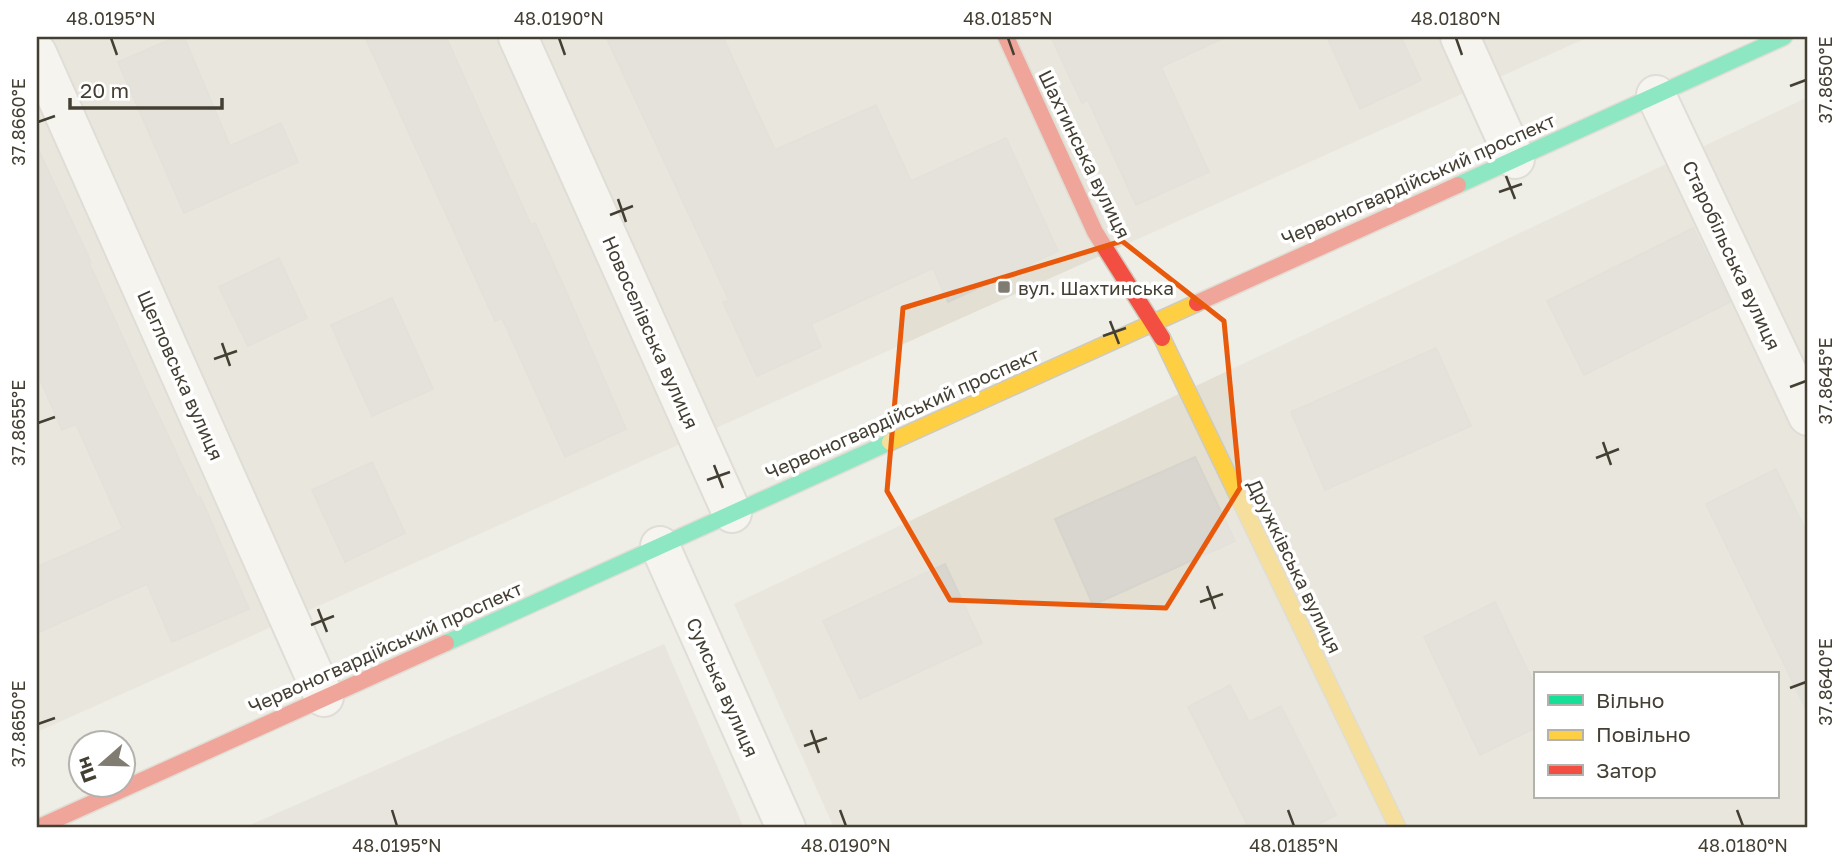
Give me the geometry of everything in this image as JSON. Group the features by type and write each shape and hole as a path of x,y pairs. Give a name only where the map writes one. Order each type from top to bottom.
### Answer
{"main road":[{"name":"Шахтинська вулиця","path":"1006,37 1095,232 1154,322"},
{"name":"Червоногвардійський проспект","path":"37,828 1784,37"},
{"name":"Дружківська вулиця","path":"1154,322 1398,828"}],"street":[{"name":"Новоселівська вулиця","path":"518,37 732,513"},
{"path":"1460,37 1515,159"},
{"name":"Щегловська вулиця","path":"37,53 324,697"},
{"name":"Старобільська вулиця","path":"1656,95 1808,416"},
{"name":"Сумська вулиця","path":"660,546 786,828"}],"highlighted area":[{"path":"1122,241 1224,321 1240,488 1166,608 950,600 887,491 903,308"}],"shaded area":[{"path":"37,37 1589,37 37,732"},
{"path":"1808,97 1808,828 834,828 734,604"},
{"path":"664,644 744,828 243,828"}],"building":[{"path":"176,37 184,37 230,146 281,123 298,162 184,213 118,62"},
{"path":"365,37 446,37 531,225 535,223 626,429 565,457 502,318 495,321"},
{"path":"606,37 723,37 775,150 876,105 911,181 1006,138 1058,251 948,302 933,268 811,324 821,347 757,376 723,302 729,300"},
{"path":"1051,37 1226,37 1161,67 1209,172 1136,205 1088,100 1082,103"},
{"path":"1327,37 1401,37 1421,80 1360,109"},
{"path":"37,147 153,404 197,497 200,496 249,609 172,642 147,584 37,633 37,567 123,529 76,424 62,430 37,372"},
{"path":"1693,228 1730,302 1584,375 1547,301"},
{"path":"279,258 307,318 248,346 219,287"},
{"path":"392,298 433,389 372,416 331,325"},
{"path":"1436,348 1471,426 1325,490 1291,412"},
{"path":"1195,457 1235,541 1093,605 1055,519"},
{"path":"372,462 405,533 345,562 312,490"},
{"path":"1776,469 1808,535 1808,713 1706,504"},
{"path":"945,564 982,643 860,699 823,621"},
{"path":"1495,602 1534,684 1534,728 1480,755 1424,637"},
{"path":"1230,685 1249,722 1281,706 1336,815 1311,828 1249,828 1188,707"}],"traffic: fast":[{"path":"1458,185 1784,37"},
{"path":"446,643 890,442"}],"traffic: slow":[{"path":"890,442 1197,303"},
{"path":"1162,338 1398,828"}],"traffic: jam":[{"path":"1006,37 1095,232 1162,338"},
{"path":"1197,303 1458,185"},
{"path":"37,828 446,643"}],"place":[{"name":"вул. Шахтинська","path":"1004,287"}]}
